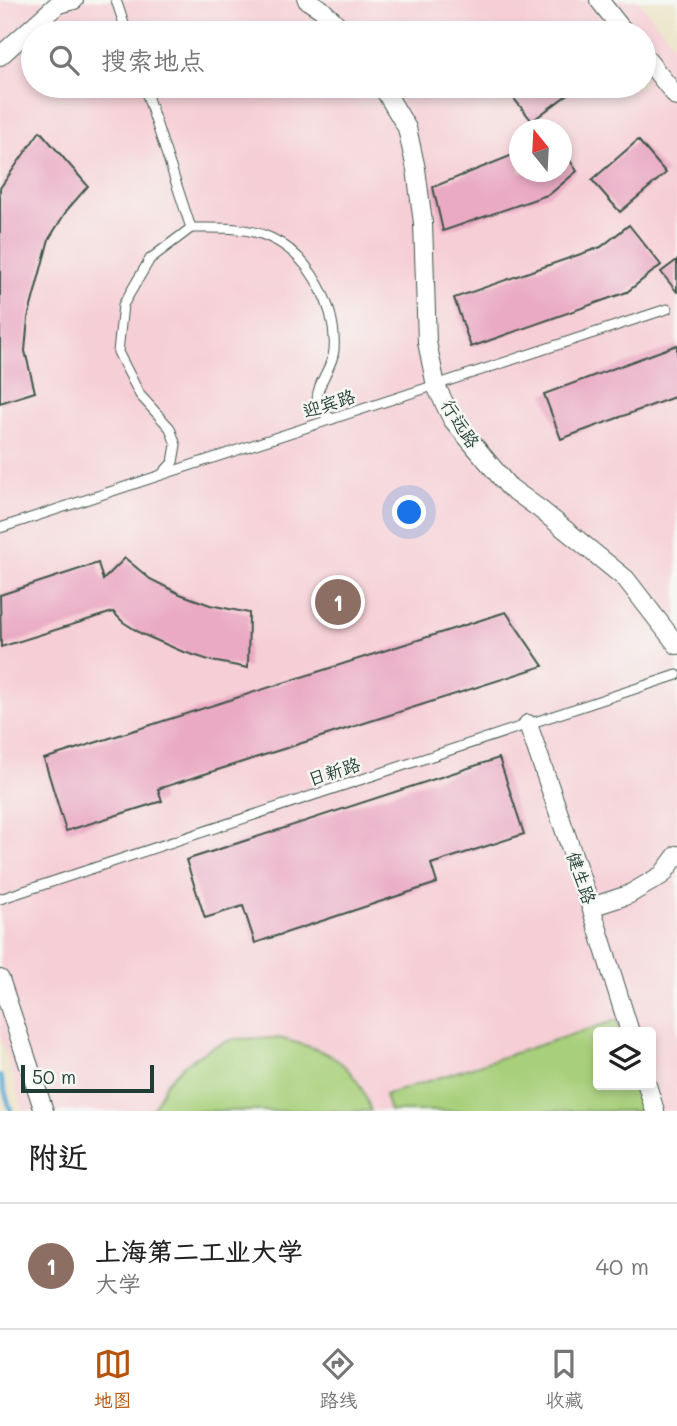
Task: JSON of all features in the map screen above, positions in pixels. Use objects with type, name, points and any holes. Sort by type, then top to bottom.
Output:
[{"type":"street","points":[[39,21],[58,4],[74,0]]},
{"type":"street","points":[[599,0],[616,21]]},
{"type":"street","points":[[320,3],[336,21]]},
{"type":"street","points":[[0,56],[21,37]]},
{"type":"street","points":[[656,71],[677,97]]},
{"type":"street","name":"行远路","points":[[389,98],[407,128],[416,169],[423,223],[427,342],[436,386],[452,419],[481,457],[508,486],[626,579],[677,645]]},
{"type":"street","name":"健生路","points":[[528,724],[591,907],[628,1027]]},
{"type":"street","points":[[591,907],[628,895],[662,875],[677,855]]},
{"type":"street","points":[[0,979],[44,1111]]},
{"type":"street","points":[[649,1090],[655,1111]]},
{"type":"lane","points":[[116,0],[123,21]]},
{"type":"lane","points":[[148,98],[191,228]]},
{"type":"lane","points":[[161,476],[173,462],[176,445],[170,428],[140,396],[118,352],[123,305],[150,259],[191,228],[234,228],[271,238],[296,256],[317,282],[331,315],[335,351],[317,402],[321,412],[333,419]]},
{"type":"lane","name":"迎宾路","points":[[0,528],[667,309]]},
{"type":"lane","name":"日新路","points":[[0,899],[677,675]]},
{"type":"shaded area","points":[[0,0],[638,0],[655,21],[21,21],[21,98],[656,98],[656,22],[677,48],[677,1111],[23,1111],[0,1035]]},
{"type":"green space","points":[[617,1020],[619,1027],[595,1027]]},
{"type":"green space","points":[[593,1028],[593,1090],[640,1090],[647,1111],[390,1111],[385,1095]]},
{"type":"green space","points":[[279,1038],[326,1053],[337,1060],[356,1080],[371,1111],[148,1111],[153,1109],[167,1082],[184,1065],[209,1049],[233,1039]]},
{"type":"building","points":[[514,98],[563,98],[535,119],[530,119]]},
{"type":"building","points":[[40,131],[88,186],[67,210],[49,239],[28,318],[25,351],[35,392],[0,403],[0,188]]},
{"type":"building","points":[[638,140],[666,173],[620,212],[592,180]]},
{"type":"building","points":[[509,156],[509,182],[564,182],[550,194],[443,231],[433,187]]},
{"type":"building","points":[[629,225],[661,265],[627,292],[471,347],[454,298],[601,247]]},
{"type":"building","points":[[677,260],[677,292],[661,272]]},
{"type":"building","points":[[677,345],[677,396],[561,439],[544,394]]},
{"type":"building","points":[[125,558],[150,579],[180,594],[210,605],[249,613],[248,668],[181,651],[142,634],[113,612],[1,647],[0,595],[98,563],[103,580]]},
{"type":"building","points":[[506,612],[543,666],[158,789],[162,801],[66,831],[44,759]]},
{"type":"building","points":[[499,758],[524,834],[431,864],[437,883],[255,943],[243,906],[205,918],[186,860]]},
{"type":"waterway","points":[[0,1076],[11,1111]]},
{"type":"place","name":"上海第二工业大学","points":[[338,602]]}]
